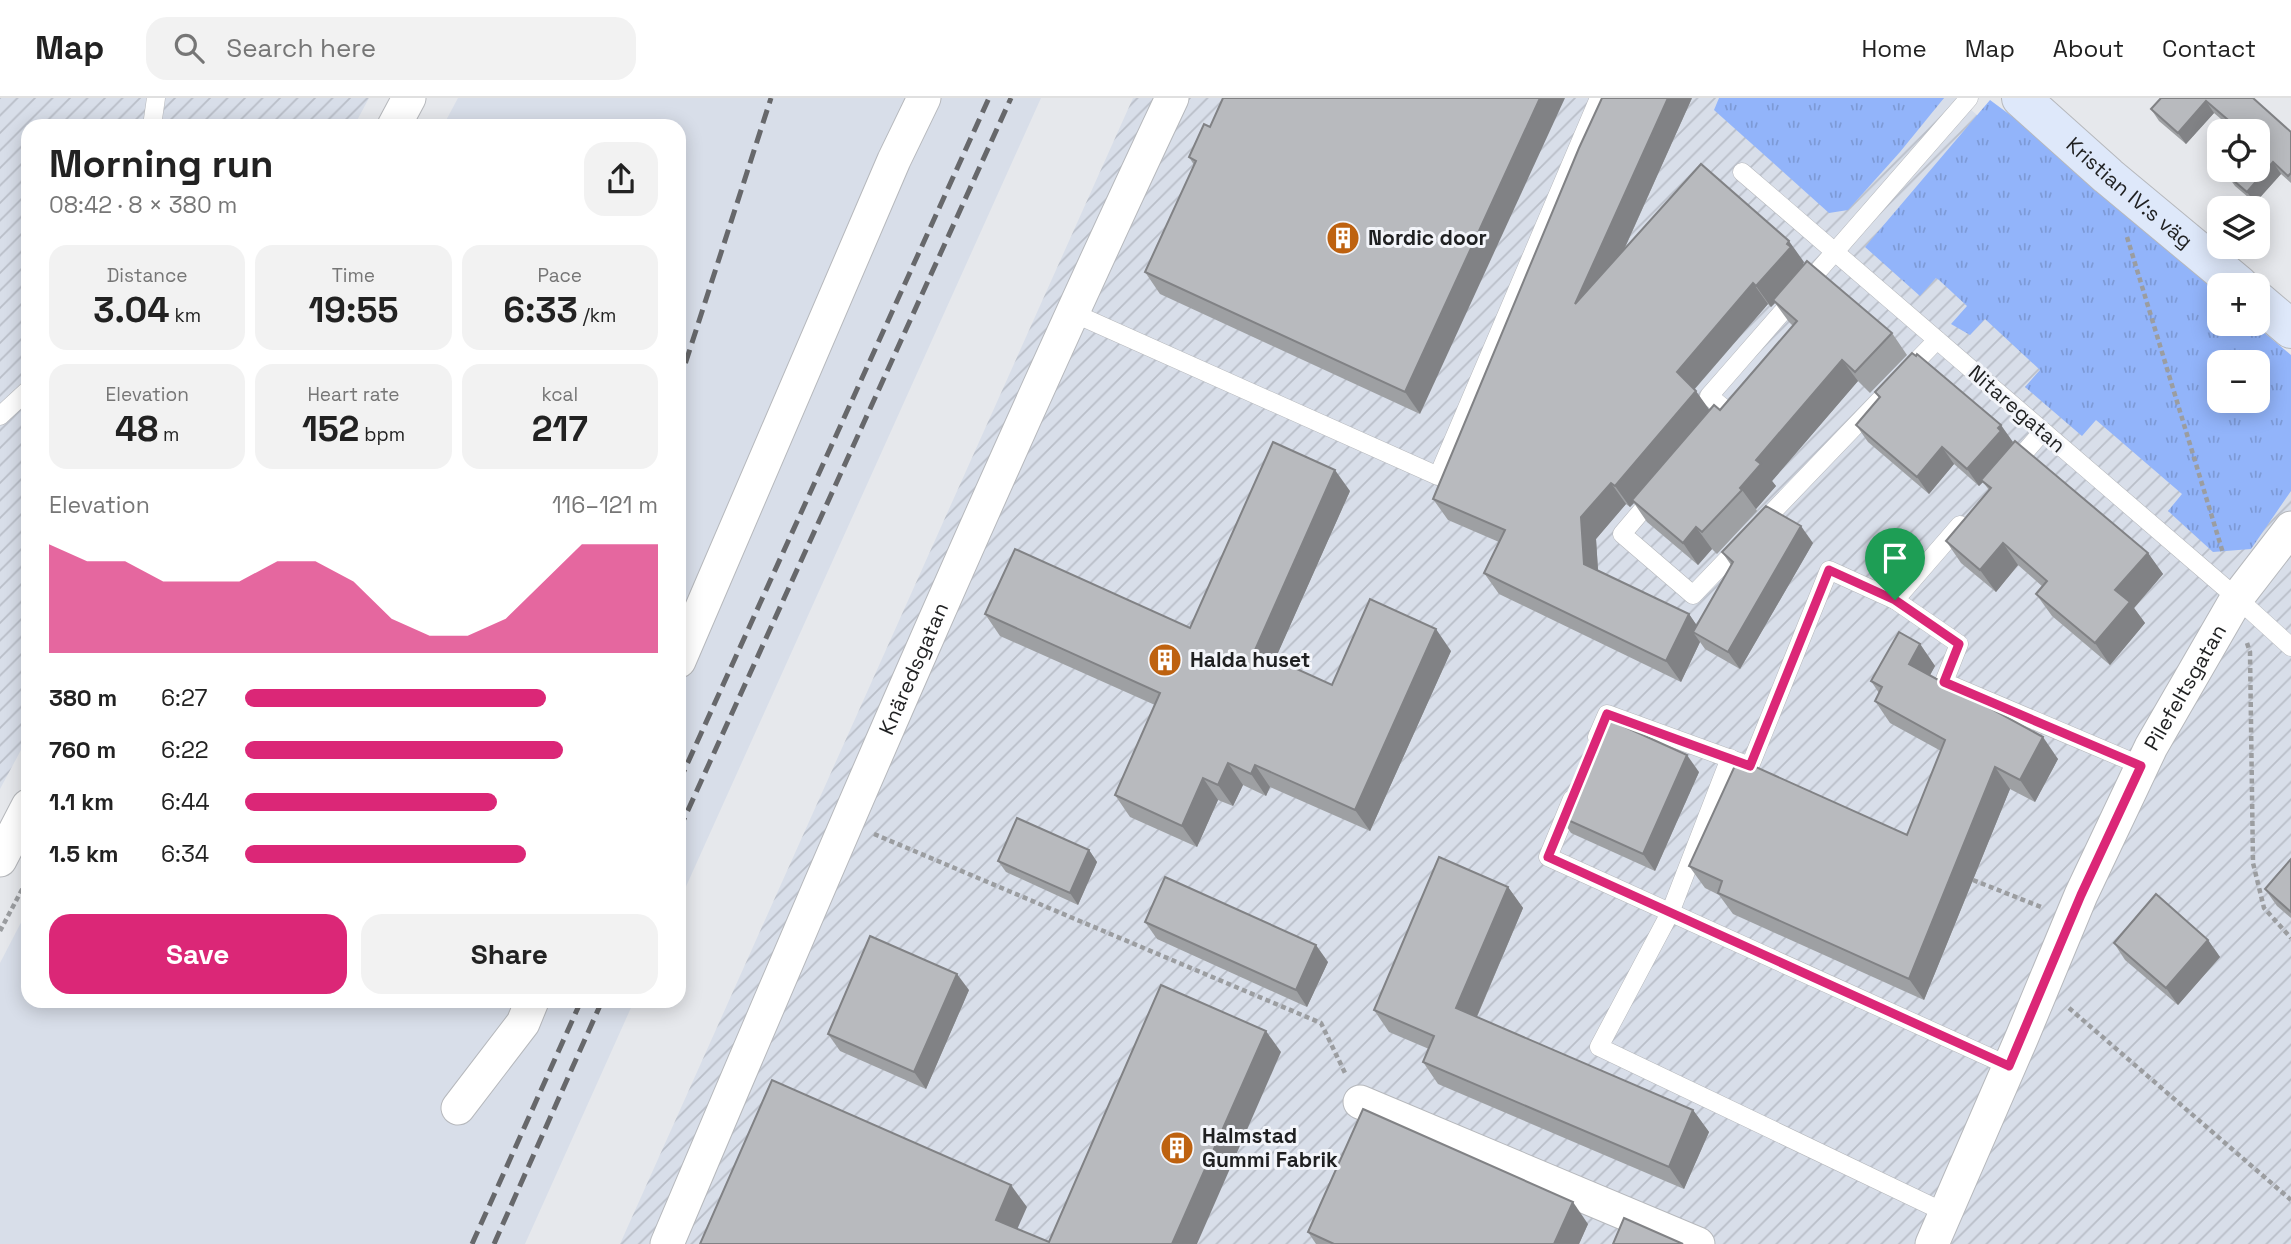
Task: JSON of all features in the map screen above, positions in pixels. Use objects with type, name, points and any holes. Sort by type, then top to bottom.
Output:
[{"type":"street","points":[[398,119],[409,98]]},
{"type":"street","points":[[686,645],[894,160],[924,98]]},
{"type":"street","name":"Knäredsgatan","points":[[667,1244],[846,822],[1071,312],[1172,98]]},
{"type":"street","name":"Kristian IV:s väg","points":[[2021,98],[2108,176],[2225,273]]},
{"type":"street","points":[[2270,311],[2291,329]]},
{"type":"street","name":"Pilefeltsgatan","points":[[1932,1244],[2071,920],[2141,766],[2237,598],[2291,528]]},
{"type":"street","points":[[0,860],[21,820]]},
{"type":"street","points":[[458,1108],[523,1023],[530,1008]]},
{"type":"street","points":[[1360,1102],[1698,1244]]},
{"type":"lane","points":[[153,119],[156,98]]},
{"type":"lane","points":[[1071,312],[1438,475],[1599,98]]},
{"type":"lane","points":[[1701,442],[1727,411],[1709,396],[1969,98]]},
{"type":"lane","name":"Nitaregatan","points":[[1742,172],[2291,647]]},
{"type":"lane","points":[[1666,483],[1622,534],[1693,595],[1937,340]]},
{"type":"lane","points":[[0,416],[21,396]]},
{"type":"lane","points":[[2000,480],[2043,431]]},
{"type":"lane","points":[[1895,600],[1973,510]]},
{"type":"lane","points":[[1592,750],[1607,714],[1750,766],[1829,570],[1895,600],[1959,644],[1944,682],[2141,766]]},
{"type":"lane","points":[[1730,758],[1670,913],[1599,1046],[1945,1213]]},
{"type":"lane","points":[[1577,786],[1548,857],[2009,1066]]},
{"type":"path","points":[[846,822],[1321,1023],[1360,1102]]},
{"type":"path","points":[[1973,880],[2071,920]]},
{"type":"path","points":[[0,931],[21,890]]},
{"type":"path","points":[[2043,986],[2291,1200]]},
{"type":"shaded area","points":[[0,98],[369,98],[358,119],[21,119],[21,750],[0,789]]},
{"type":"shaded area","points":[[458,98],[1041,98],[686,886],[686,119],[447,119]]},
{"type":"shaded area","points":[[1133,98],[1958,98],[2207,322],[2207,336],[2223,336],[2239,350],[2207,350],[2207,413],[2270,413],[2270,400],[2291,397],[2291,1244],[620,1244]]},
{"type":"shaded area","points":[[21,922],[21,1008],[631,1008],[525,1244],[0,1244],[0,963]]},
{"type":"green space","points":[[1719,98],[1944,98],[1848,210],[1829,213],[1714,110]]},
{"type":"green space","points":[[1990,100],[2021,123],[2207,283],[2207,336],[2268,336],[2291,355],[2291,491],[2251,549],[2213,552],[2168,511],[2182,494],[2096,420],[2082,436],[2025,387],[2040,370],[1985,319],[1970,335],[1951,324],[1967,306],[1936,278],[1920,296],[1865,247]]},
{"type":"building","name":"Nordic door","points":[[1223,98],[1540,98],[1405,392],[1145,272],[1196,161],[1189,157],[1204,124],[1210,127]]},
{"type":"building","points":[[1602,98],[1668,98],[1575,304],[1701,164],[1789,241],[1787,244],[1791,247],[1756,286],[1753,283],[1677,372],[1696,391],[1615,486],[1611,483],[1581,517],[1584,564],[1689,614],[1666,661],[1484,573],[1505,530],[1433,499]]},
{"type":"building","points":[[2161,98],[2253,98],[2291,132],[2291,173],[2288,176],[2273,162],[2270,165],[2270,119],[2227,119],[2206,101],[2178,133],[2151,109]]},
{"type":"building","points":[[2235,182],[2256,182],[2247,192]]},
{"type":"building","points":[[1807,261],[1892,333],[1855,372],[1842,360],[1756,460],[1761,464],[1740,488],[1742,490],[1702,532],[1696,527],[1683,543],[1632,500],[1714,405],[1720,410],[1797,321],[1773,300]]},
{"type":"building","points":[[1912,353],[1916,356],[1917,354],[2001,425],[1998,428],[2001,431],[1967,469],[1942,447],[1917,477],[1856,425],[1880,397],[1875,392]]},
{"type":"building","points":[[2015,441],[2148,553],[2115,590],[2130,602],[2095,643],[2036,594],[2047,581],[2003,543],[1980,570],[1946,541],[1991,488],[1981,480]]},
{"type":"building","name":"Halda huset","points":[[1273,442],[1335,470],[1255,650],[1332,685],[1370,599],[1436,629],[1355,810],[1255,765],[1251,774],[1228,763],[1218,785],[1203,778],[1182,826],[1115,795],[1160,693],[985,614],[1015,549],[1190,628]]},
{"type":"building","points":[[1766,506],[1801,526],[1728,652],[1693,632],[1733,562],[1722,552]]},
{"type":"building","points":[[1899,632],[1920,644],[1909,664],[2043,737],[2020,780],[1995,767],[1909,979],[1718,893],[1722,881],[1689,866],[1738,759],[1907,835],[1945,740],[1875,701],[1882,687],[1871,681]]},
{"type":"building","points":[[1603,717],[1687,755],[1643,854],[1559,816]]},
{"type":"building","points":[[1017,818],[1089,850],[1070,893],[998,861]]},
{"type":"building","points":[[1439,857],[1508,887],[1456,1008],[1693,1110],[1669,1167],[1423,1062],[1434,1036],[1374,1010]]},
{"type":"building","points":[[2291,859],[2291,912],[2265,889]]},
{"type":"building","points":[[1165,877],[1316,945],[1296,990],[1145,922]]},
{"type":"building","points":[[2156,894],[2208,940],[2166,988],[2114,943]]},
{"type":"building","points":[[870,936],[957,974],[914,1072],[828,1034]]},
{"type":"building","points":[[1161,985],[1266,1031],[1172,1244],[700,1244],[772,1080],[1011,1185],[996,1220],[1049,1242]]},
{"type":"building","points":[[1363,1109],[1573,1202],[1554,1244],[1334,1244],[1308,1232]]},
{"type":"building","points":[[1624,1218],[1683,1244],[1613,1244]]},
{"type":"railway","points":[[686,361],[771,98]]},
{"type":"railway","points":[[686,767],[989,98]]},
{"type":"railway","points":[[686,815],[1011,98]]},
{"type":"railway","points":[[472,1244],[578,1008]]},
{"type":"railway","points":[[494,1244],[599,1008]]},
{"type":"place","name":"Nordic door","points":[[1343,238]]},
{"type":"place","name":"Halda huset","points":[[1165,660]]},
{"type":"place","name":"Halmstad Gummi Fabrik","points":[[1177,1148]]},
{"type":"route","points":[[1829,570],[1895,600],[1959,644],[1944,682],[2141,766],[2081,895],[2009,1066],[1548,857],[1607,714],[1750,766],[1829,570]]}]
